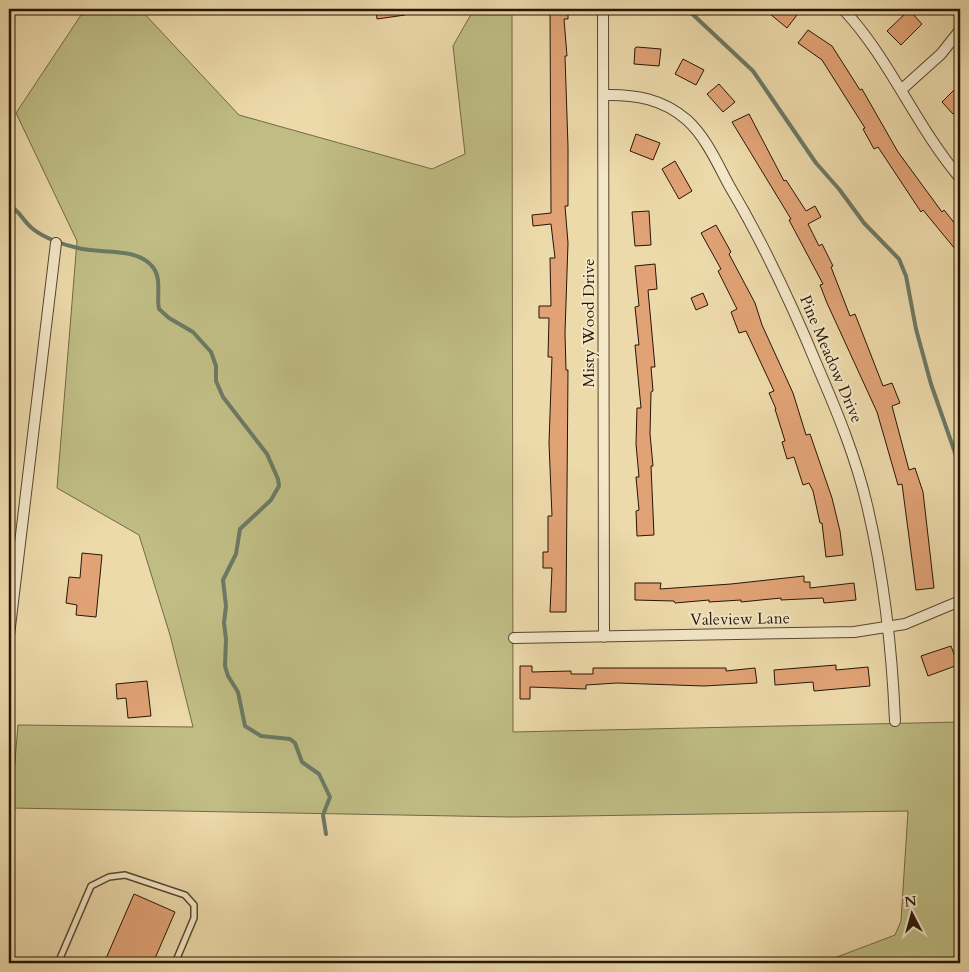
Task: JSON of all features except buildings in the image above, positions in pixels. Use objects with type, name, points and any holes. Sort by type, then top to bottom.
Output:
[{"type":"street","name":"Misty Wood Drive","points":[[603,9],[604,637]]},
{"type":"street","points":[[843,9],[879,53],[931,139],[960,178]]},
{"type":"street","points":[[901,90],[941,54],[960,30]]},
{"type":"street","name":"Pine Meadow Drive","points":[[603,95],[638,96],[654,100],[671,108],[687,120],[705,142],[758,235],[795,310],[846,436],[867,504],[890,628],[895,721]]},
{"type":"street","points":[[9,635],[56,243]]},
{"type":"street","name":"Valeview Lane","points":[[514,638],[854,632],[890,628],[931,615],[960,601]]},
{"type":"lane","points":[[58,963],[91,886],[109,877],[125,875],[184,895],[194,905],[194,918],[175,963]]},
{"type":"shaded area","points":[[85,9],[140,9],[239,115],[432,169],[465,154],[453,46],[474,9],[512,9],[513,732],[960,722],[960,963],[821,963],[895,935],[901,921],[908,811],[511,817],[11,808],[18,725],[193,727],[170,635],[139,535],[57,488],[77,241],[16,113]]},
{"type":"waterway","points":[[687,9],[753,71],[816,163],[839,189],[864,223],[899,259],[906,276],[916,329],[931,384],[960,467]]},
{"type":"waterway","points":[[9,205],[33,229],[54,241],[87,250],[126,253],[144,259],[151,265],[157,275],[159,309],[169,318],[193,332],[211,352],[216,366],[216,381],[223,397],[267,454],[278,479],[279,486],[271,500],[240,529],[236,554],[223,580],[226,606],[224,623],[226,639],[225,666],[228,676],[238,692],[245,726],[261,736],[290,739],[295,743],[302,762],[319,774],[330,797],[323,815],[326,834]]}]
